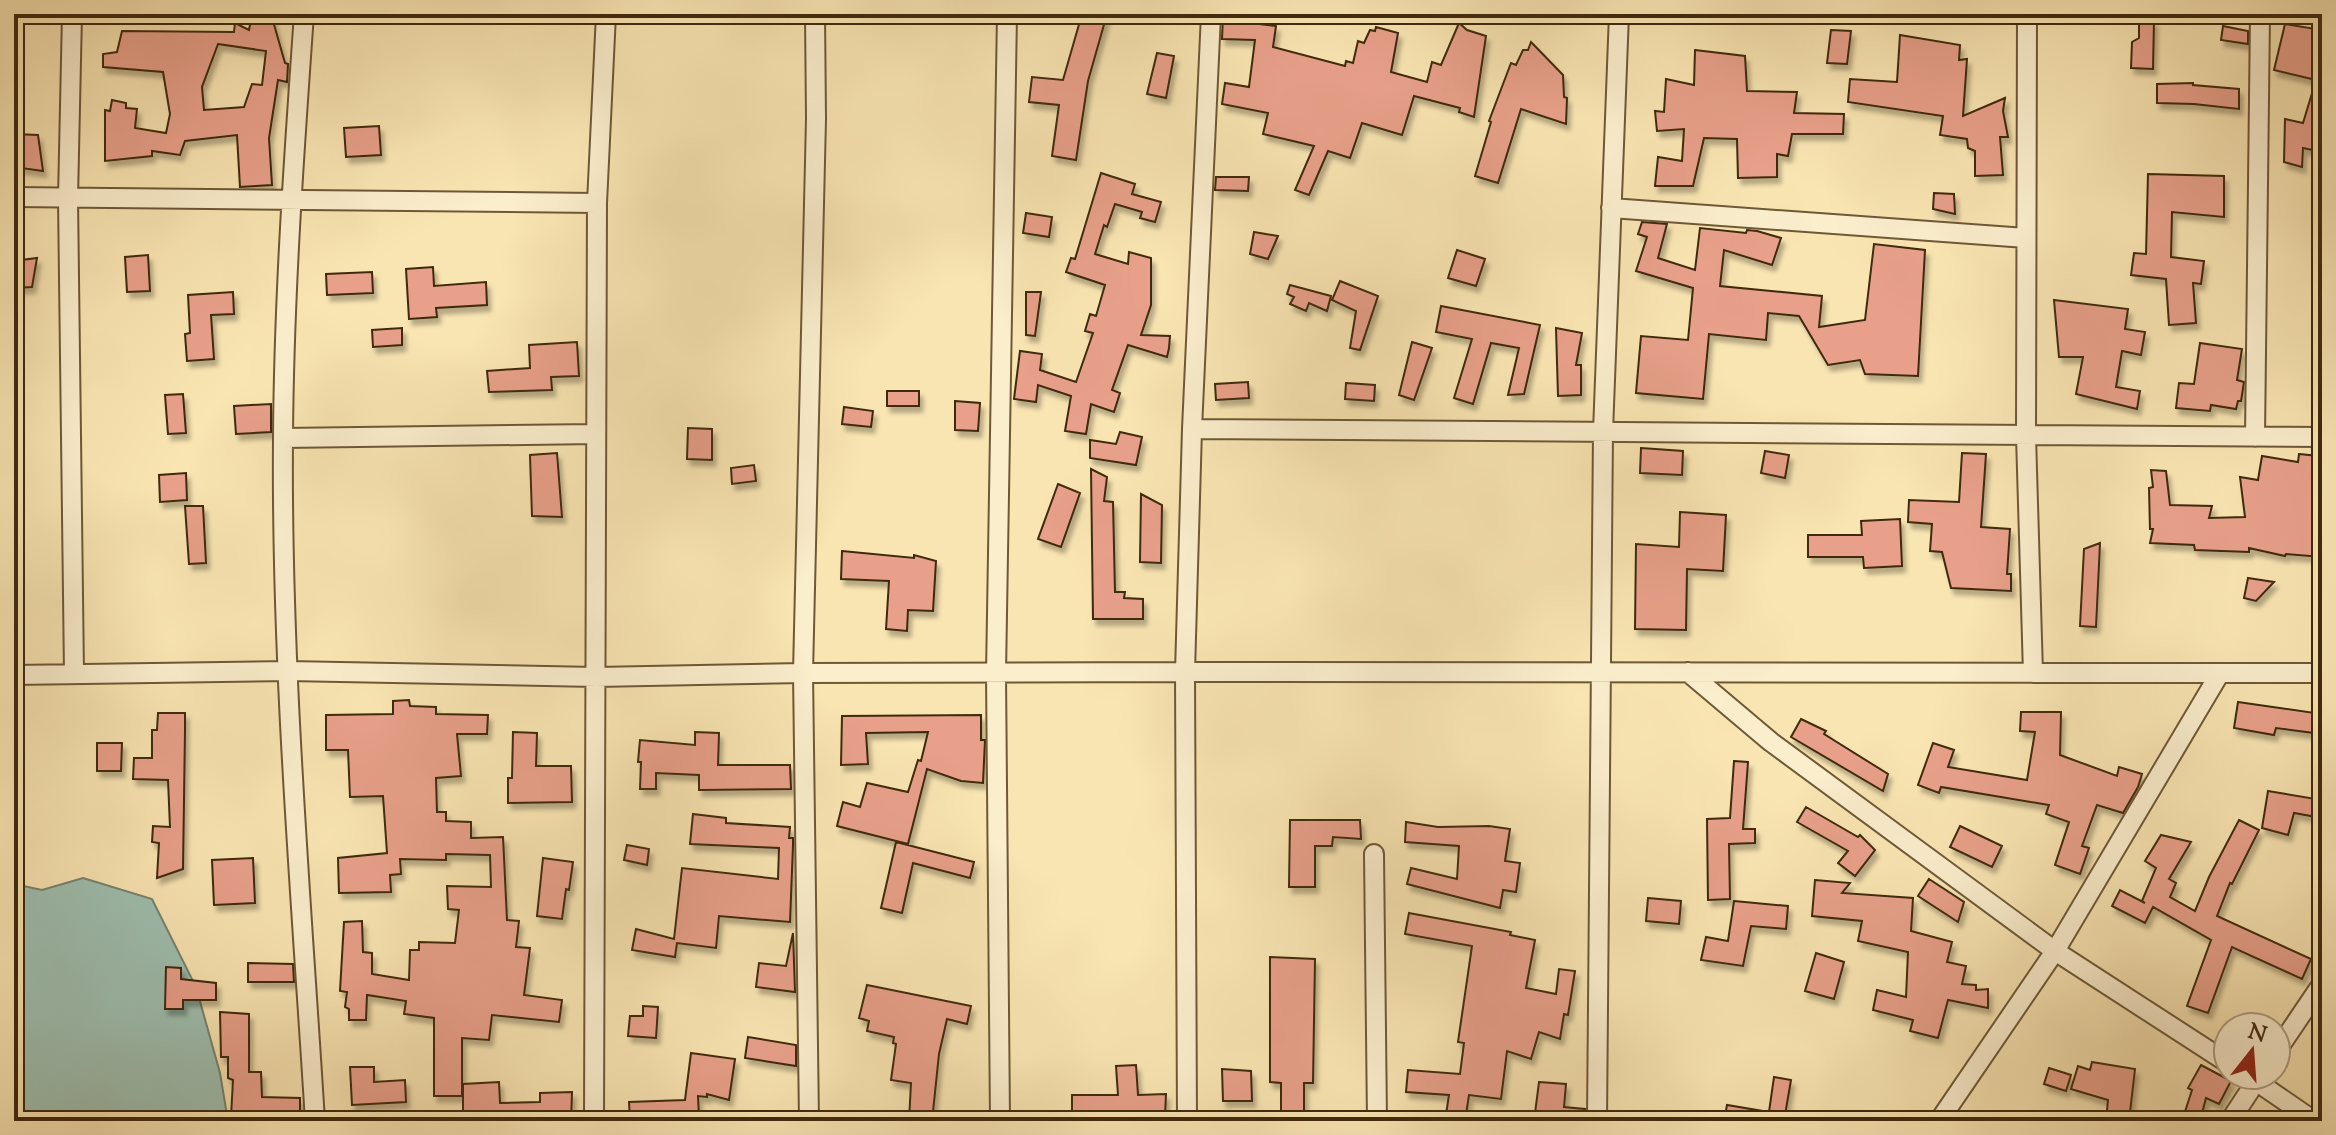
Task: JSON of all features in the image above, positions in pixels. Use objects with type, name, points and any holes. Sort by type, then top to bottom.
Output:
[{"type":"street","points":[[72,14],[68,198],[74,674]]},
{"type":"street","points":[[304,14],[291,201],[283,438],[288,671],[315,1121]]},
{"type":"street","points":[[594,1121],[597,203],[606,14]]},
{"type":"street","points":[[809,1121],[803,673],[816,135],[815,14]]},
{"type":"street","points":[[1000,1121],[996,674],[1007,14]]},
{"type":"street","points":[[1187,1121],[1185,672],[1192,429],[1211,14]]},
{"type":"street","points":[[1597,1121],[1603,432],[1619,14]]},
{"type":"street","points":[[2027,14],[2026,436],[2033,673]]},
{"type":"street","points":[[2255,437],[2260,14]]},
{"type":"street","points":[[14,197],[597,203]]},
{"type":"street","points":[[1611,208],[2026,238]]},
{"type":"street","points":[[1192,429],[2322,437]]},
{"type":"street","points":[[283,438],[596,434]]},
{"type":"street","points":[[14,675],[288,671],[596,677],[1185,672],[2322,673]]},
{"type":"street","points":[[1688,672],[1771,742],[2055,951],[2212,1053]]},
{"type":"street","points":[[1939,1121],[2055,951],[2220,673]]},
{"type":"street","points":[[1374,854],[1377,1121]]},
{"type":"street","points":[[2292,1028],[2322,984]]},
{"type":"street","points":[[2230,1121],[2247,1091]]},
{"type":"street","points":[[2274,1091],[2314,1121]]},
{"type":"shaded area","points":[[83,878],[152,899],[196,987],[220,1073],[228,1121],[14,1121],[14,884],[42,890]]},
{"type":"building","points":[[252,14],[271,14],[285,63],[288,64],[287,82],[278,80],[269,138],[272,185],[240,187],[237,135],[185,141],[180,155],[152,151],[152,156],[105,161],[105,110],[110,111],[112,100],[126,103],[126,108],[137,109],[135,128],[166,133],[170,114],[163,72],[103,67],[103,54],[117,52],[122,31],[234,32],[235,23],[249,30]],"holes":[[[218,44],[266,51],[262,85],[252,84],[244,107],[204,110],[202,87]]]},
{"type":"building","points":[[1082,14],[1107,14],[1088,81],[1076,160],[1052,156],[1059,105],[1029,102],[1032,77],[1063,80]]},
{"type":"building","points":[[1223,16],[1234,16],[1234,21],[1276,26],[1273,47],[1345,66],[1346,61],[1353,63],[1358,41],[1364,43],[1370,30],[1375,31],[1376,27],[1398,33],[1391,72],[1427,82],[1432,62],[1441,65],[1459,23],[1467,30],[1486,36],[1474,117],[1459,112],[1460,108],[1414,96],[1402,135],[1362,123],[1350,158],[1328,151],[1309,195],[1295,190],[1314,146],[1263,134],[1268,113],[1222,104],[1225,83],[1249,87],[1255,40],[1222,39]]},
{"type":"building","points":[[2139,20],[2154,21],[2153,69],[2131,68],[2132,42],[2139,38]]},
{"type":"building","points":[[2285,24],[2322,30],[2322,152],[2303,148],[2302,167],[2284,162],[2285,119],[2303,123],[2316,80],[2274,70]]},
{"type":"building","points":[[2223,26],[2248,31],[2248,44],[2221,40]]},
{"type":"building","points":[[1831,30],[1851,31],[1847,64],[1827,63]]},
{"type":"building","points":[[1900,35],[1960,45],[1959,60],[1967,59],[1963,116],[2005,98],[2003,111],[2008,137],[2000,137],[2003,175],[1975,176],[1975,151],[1968,148],[1967,139],[1940,135],[1943,116],[1848,102],[1850,79],[1897,82]]},
{"type":"building","points":[[1531,42],[1563,75],[1564,97],[1567,98],[1566,124],[1521,109],[1498,183],[1475,176],[1489,121],[1511,63],[1516,65]]},
{"type":"building","points":[[1695,50],[1745,56],[1747,91],[1797,92],[1794,113],[1844,114],[1843,134],[1792,134],[1788,156],[1777,154],[1777,177],[1738,178],[1737,139],[1704,138],[1693,186],[1655,186],[1658,157],[1682,161],[1684,129],[1657,131],[1655,111],[1664,112],[1666,79],[1694,85]]},
{"type":"building","points":[[1157,53],[1174,56],[1166,98],[1147,94]]},
{"type":"building","points":[[2193,83],[2239,89],[2239,109],[2157,103],[2157,84]]},
{"type":"building","points":[[379,126],[381,155],[346,157],[344,128]]},
{"type":"building","points":[[14,134],[38,135],[43,171],[14,167]]},
{"type":"building","points":[[1101,173],[1135,184],[1132,194],[1161,202],[1155,222],[1140,218],[1142,212],[1115,204],[1107,227],[1104,225],[1095,254],[1128,264],[1129,252],[1151,258],[1151,305],[1141,335],[1170,336],[1167,357],[1128,345],[1112,390],[1120,393],[1114,412],[1091,404],[1086,434],[1065,431],[1071,396],[1038,385],[1036,402],[1014,399],[1020,351],[1042,354],[1040,370],[1076,382],[1093,333],[1085,331],[1090,314],[1096,316],[1105,285],[1066,272],[1071,258],[1075,259]]},
{"type":"building","points":[[2148,174],[2224,176],[2224,217],[2172,212],[2171,257],[2204,261],[2201,284],[2193,283],[2196,323],[2169,325],[2166,279],[2131,275],[2134,253],[2146,254]]},
{"type":"building","points":[[1216,177],[1249,177],[1248,191],[1215,190]]},
{"type":"building","points":[[1934,193],[1954,194],[1955,214],[1933,209]]},
{"type":"building","points":[[1026,213],[1052,217],[1049,237],[1023,233]]},
{"type":"building","points":[[1642,222],[1667,224],[1658,258],[1695,270],[1700,228],[1746,233],[1747,230],[1757,231],[1781,238],[1772,265],[1724,250],[1720,286],[1822,296],[1819,327],[1865,320],[1874,244],[1925,250],[1918,376],[1865,374],[1860,360],[1828,365],[1799,316],[1768,313],[1766,340],[1709,334],[1703,399],[1636,393],[1641,336],[1688,340],[1693,288],[1636,271],[1647,237],[1638,234]]},
{"type":"building","points":[[1254,232],[1278,236],[1268,259],[1250,254]]},
{"type":"building","points":[[1457,250],[1485,259],[1476,286],[1448,278]]},
{"type":"building","points":[[148,255],[150,291],[127,292],[125,257]]},
{"type":"building","points":[[37,258],[32,287],[14,288],[14,261]]},
{"type":"building","points":[[433,267],[434,286],[486,282],[487,305],[436,308],[437,317],[409,319],[406,269]]},
{"type":"building","points":[[372,272],[373,293],[327,295],[326,274]]},
{"type":"building","points":[[1340,281],[1378,296],[1360,350],[1350,348],[1356,311],[1332,300]]},
{"type":"building","points":[[1290,285],[1331,296],[1327,311],[1309,303],[1306,311],[1290,304],[1294,297],[1287,294]]},
{"type":"building","points":[[233,292],[234,314],[211,315],[214,359],[187,361],[185,334],[190,333],[188,295]]},
{"type":"building","points":[[1026,292],[1041,292],[1035,336],[1026,335]]},
{"type":"building","points":[[2054,300],[2128,309],[2125,329],[2145,332],[2141,355],[2122,351],[2116,387],[2140,391],[2137,409],[2076,394],[2083,357],[2059,357]]},
{"type":"building","points":[[1441,306],[1540,325],[1524,394],[1508,395],[1519,348],[1491,343],[1473,404],[1454,398],[1472,339],[1436,332]]},
{"type":"building","points":[[402,328],[402,345],[373,347],[372,330]]},
{"type":"building","points":[[1556,328],[1582,333],[1576,365],[1581,365],[1581,395],[1558,396]]},
{"type":"building","points":[[577,342],[579,376],[551,377],[552,390],[489,392],[487,371],[530,368],[529,345]]},
{"type":"building","points":[[1412,342],[1432,348],[1414,400],[1399,395]]},
{"type":"building","points":[[2200,343],[2242,349],[2237,380],[2244,382],[2241,401],[2238,401],[2236,409],[2211,405],[2210,411],[2176,408],[2179,383],[2194,384]]},
{"type":"building","points":[[1248,382],[1249,398],[1216,400],[1215,384]]},
{"type":"building","points":[[1346,383],[1375,385],[1374,401],[1345,399]]},
{"type":"building","points":[[887,391],[919,391],[919,406],[887,406]]},
{"type":"building","points":[[183,394],[186,433],[168,434],[165,395]]},
{"type":"building","points":[[955,401],[980,403],[978,431],[955,430]]},
{"type":"building","points":[[271,404],[271,432],[236,434],[234,406]]},
{"type":"building","points":[[844,407],[873,411],[871,427],[842,424]]},
{"type":"building","points":[[688,428],[712,429],[712,460],[687,459]]},
{"type":"building","points":[[1120,432],[1142,437],[1136,465],[1090,458],[1090,440],[1116,444]]},
{"type":"building","points":[[1641,448],[1683,451],[1682,475],[1640,473]]},
{"type":"building","points":[[1765,451],[1789,455],[1785,478],[1761,473]]},
{"type":"building","points":[[557,453],[562,517],[532,516],[530,455]]},
{"type":"building","points":[[1962,453],[1986,454],[1981,527],[2010,529],[2007,574],[2011,574],[2011,591],[1951,588],[1942,552],[1930,551],[1932,524],[1908,522],[1909,500],[1959,502]]},
{"type":"building","points":[[2299,454],[2319,456],[2312,514],[2322,514],[2322,557],[2285,556],[2249,548],[2249,552],[2195,550],[2194,545],[2150,543],[2153,529],[2150,529],[2151,470],[2166,471],[2170,505],[2212,506],[2209,518],[2245,517],[2240,477],[2258,480],[2262,456],[2298,462]]},
{"type":"building","points":[[754,465],[756,481],[732,484],[731,468]]},
{"type":"building","points":[[1091,469],[1107,477],[1104,501],[1113,502],[1115,592],[1125,592],[1124,598],[1143,599],[1143,619],[1093,619]]},
{"type":"building","points":[[186,473],[187,500],[160,502],[159,475]]},
{"type":"building","points":[[1058,484],[1080,493],[1061,547],[1038,539]]},
{"type":"building","points":[[1141,494],[1162,505],[1161,563],[1140,562]]},
{"type":"building","points":[[185,506],[203,506],[206,563],[189,564]]},
{"type":"building","points":[[1680,512],[1726,515],[1723,571],[1687,569],[1686,630],[1635,629],[1636,544],[1679,547]]},
{"type":"building","points":[[1900,519],[1902,566],[1864,568],[1863,557],[1808,557],[1808,535],[1862,535],[1861,521]]},
{"type":"building","points":[[2100,543],[2096,627],[2080,626],[2084,549]]},
{"type":"building","points":[[842,551],[914,558],[914,555],[936,561],[933,611],[908,610],[907,631],[886,629],[889,581],[841,579]]},
{"type":"building","points":[[2248,578],[2274,582],[2256,601],[2244,598]]},
{"type":"building","points":[[409,700],[410,706],[436,707],[436,714],[488,715],[487,734],[457,734],[461,776],[436,778],[437,812],[446,812],[446,821],[471,822],[471,838],[503,837],[507,920],[519,921],[516,947],[530,948],[524,995],[562,1000],[559,1022],[492,1015],[489,1040],[462,1038],[462,1096],[434,1096],[434,1018],[404,1014],[406,1001],[367,995],[366,1020],[349,1020],[349,1009],[345,1007],[347,992],[340,991],[344,922],[362,921],[363,952],[372,953],[372,974],[409,980],[410,950],[419,950],[419,942],[455,943],[459,910],[448,909],[447,886],[491,887],[490,855],[446,854],[446,860],[400,859],[401,874],[390,875],[391,892],[339,893],[338,858],[387,853],[383,796],[350,797],[348,750],[326,750],[326,715],[393,714],[393,701]]},
{"type":"building","points":[[2238,702],[2322,714],[2322,734],[2276,728],[2274,735],[2234,728]]},
{"type":"building","points":[[2021,712],[2061,712],[2060,755],[2117,776],[2119,767],[2142,774],[2123,813],[2097,805],[2082,846],[2089,848],[2080,874],[2055,865],[2069,822],[2046,814],[2049,805],[1941,787],[1939,793],[1918,785],[1933,743],[1954,750],[1948,767],[2027,780],[2035,732],[2020,731]]},
{"type":"building","points":[[158,713],[185,713],[185,730],[183,869],[157,878],[159,843],[152,842],[153,826],[170,827],[168,780],[133,779],[134,758],[152,758],[152,730],[157,730]]},
{"type":"building","points":[[981,715],[981,740],[985,740],[983,783],[961,781],[927,769],[908,844],[837,826],[843,802],[860,807],[867,783],[908,792],[918,760],[921,761],[928,732],[866,733],[868,764],[841,765],[842,716]]},
{"type":"building","points":[[1801,719],[1826,731],[1824,734],[1888,774],[1883,791],[1791,737]]},
{"type":"building","points":[[513,732],[537,733],[536,766],[571,766],[572,802],[508,803]]},
{"type":"building","points":[[695,732],[719,733],[718,765],[790,765],[791,789],[699,790],[699,775],[656,773],[656,789],[640,789],[640,740],[695,745]]},
{"type":"building","points":[[97,743],[122,743],[121,771],[97,771]]},
{"type":"building","points":[[1734,761],[1748,762],[1743,829],[1755,829],[1755,843],[1729,844],[1730,899],[1708,900],[1707,819],[1730,818]]},
{"type":"building","points":[[2268,791],[2322,800],[2322,818],[2294,813],[2288,835],[2262,828]]},
{"type":"building","points":[[1806,807],[1858,837],[1860,835],[1875,850],[1855,876],[1838,863],[1848,851],[1797,822]]},
{"type":"building","points":[[693,814],[726,818],[726,823],[790,827],[789,838],[793,838],[793,845],[790,922],[719,916],[716,948],[677,943],[675,957],[632,950],[636,929],[674,939],[682,868],[778,879],[779,848],[690,844]]},
{"type":"building","points":[[1290,820],[1360,820],[1361,839],[1333,837],[1332,846],[1315,846],[1315,887],[1289,887]]},
{"type":"building","points":[[2239,820],[2259,830],[2230,883],[2217,916],[2311,959],[2302,979],[2232,947],[2208,1013],[2187,1006],[2211,940],[2153,907],[2145,923],[2112,906],[2120,890],[2145,903],[2142,901],[2156,868],[2145,861],[2161,835],[2191,842],[2169,879],[2176,883],[2170,897],[2195,911]]},
{"type":"building","points":[[1406,822],[1438,827],[1489,826],[1510,829],[1505,861],[1520,863],[1516,892],[1503,890],[1500,908],[1407,884],[1411,868],[1457,879],[1459,846],[1405,842]]},
{"type":"building","points":[[1960,826],[2002,846],[1992,867],[1950,847]]},
{"type":"building","points":[[896,842],[974,862],[970,878],[913,863],[902,913],[881,908]]},
{"type":"building","points":[[627,845],[649,849],[647,865],[624,860]]},
{"type":"building","points":[[253,858],[255,903],[214,905],[212,860]]},
{"type":"building","points":[[543,858],[573,862],[562,919],[537,916]]},
{"type":"building","points":[[1929,879],[1964,902],[1958,922],[1918,896]]},
{"type":"building","points":[[1815,880],[1850,883],[1842,893],[1913,898],[1911,931],[1952,942],[1947,962],[1966,966],[1962,984],[1976,985],[1976,990],[1988,989],[1988,1008],[1948,1000],[1938,1038],[1910,1031],[1913,1020],[1873,1010],[1877,990],[1906,997],[1908,952],[1858,941],[1862,921],[1812,916]]},
{"type":"building","points":[[1648,898],[1681,901],[1679,924],[1646,921]]},
{"type":"building","points":[[1734,901],[1788,906],[1786,929],[1751,926],[1743,966],[1701,960],[1706,937],[1728,941]]},
{"type":"building","points":[[1409,913],[1511,932],[1510,935],[1535,940],[1526,988],[1556,994],[1559,969],[1575,971],[1568,1015],[1564,1014],[1560,1039],[1539,1032],[1531,1059],[1507,1051],[1501,1099],[1469,1095],[1465,1121],[1445,1121],[1449,1095],[1406,1092],[1408,1070],[1460,1074],[1464,1043],[1458,1042],[1472,946],[1405,934]]},
{"type":"building","points":[[793,933],[795,992],[756,987],[759,963],[786,966]]},
{"type":"building","points":[[1816,953],[1844,962],[1834,999],[1805,991]]},
{"type":"building","points":[[1270,957],[1315,959],[1313,1083],[1304,1083],[1304,1121],[1281,1121],[1281,1083],[1270,1082]]},
{"type":"building","points":[[248,963],[293,964],[294,982],[248,982]]},
{"type":"building","points":[[166,967],[181,968],[181,979],[216,983],[216,1000],[183,1000],[183,1009],[165,1009]]},
{"type":"building","points":[[867,985],[971,1006],[967,1024],[947,1019],[939,1054],[932,1121],[909,1121],[911,1083],[891,1080],[896,1044],[893,1043],[894,1037],[867,1031],[869,1021],[859,1018]]},
{"type":"building","points":[[643,1006],[658,1007],[656,1038],[628,1036],[630,1016],[643,1016]]},
{"type":"building","points":[[220,1012],[249,1014],[249,1072],[261,1072],[262,1097],[300,1098],[300,1121],[231,1117],[233,1080],[228,1078],[228,1057],[221,1057]]},
{"type":"building","points":[[748,1037],[796,1045],[796,1066],[745,1058]]},
{"type":"building","points":[[691,1053],[735,1059],[729,1100],[707,1094],[707,1097],[698,1096],[699,1118],[630,1121],[629,1102],[685,1100]]},
{"type":"building","points":[[2092,1062],[2135,1069],[2129,1121],[2106,1121],[2108,1100],[2071,1089],[2078,1066],[2090,1070]]},
{"type":"building","points":[[1136,1065],[1138,1095],[1166,1094],[1165,1116],[1093,1116],[1093,1121],[1072,1121],[1072,1095],[1118,1095],[1116,1066]]},
{"type":"building","points":[[2201,1065],[2212,1071],[2212,1091],[2226,1091],[2219,1104],[2206,1098],[2200,1121],[2182,1121],[2192,1090],[2188,1088]]},
{"type":"building","points":[[350,1067],[374,1067],[374,1082],[405,1080],[406,1102],[352,1105]]},
{"type":"building","points":[[2049,1068],[2071,1075],[2066,1091],[2044,1084]]},
{"type":"building","points":[[1222,1069],[1251,1071],[1252,1101],[1223,1101]]},
{"type":"building","points":[[1774,1077],[1791,1080],[1784,1121],[1724,1121],[1727,1105],[1769,1112]]},
{"type":"building","points":[[499,1082],[500,1103],[540,1102],[540,1093],[572,1092],[571,1121],[463,1121],[463,1084]]},
{"type":"building","points":[[1539,1082],[1566,1084],[1564,1107],[1585,1109],[1585,1121],[1534,1121]]}]
